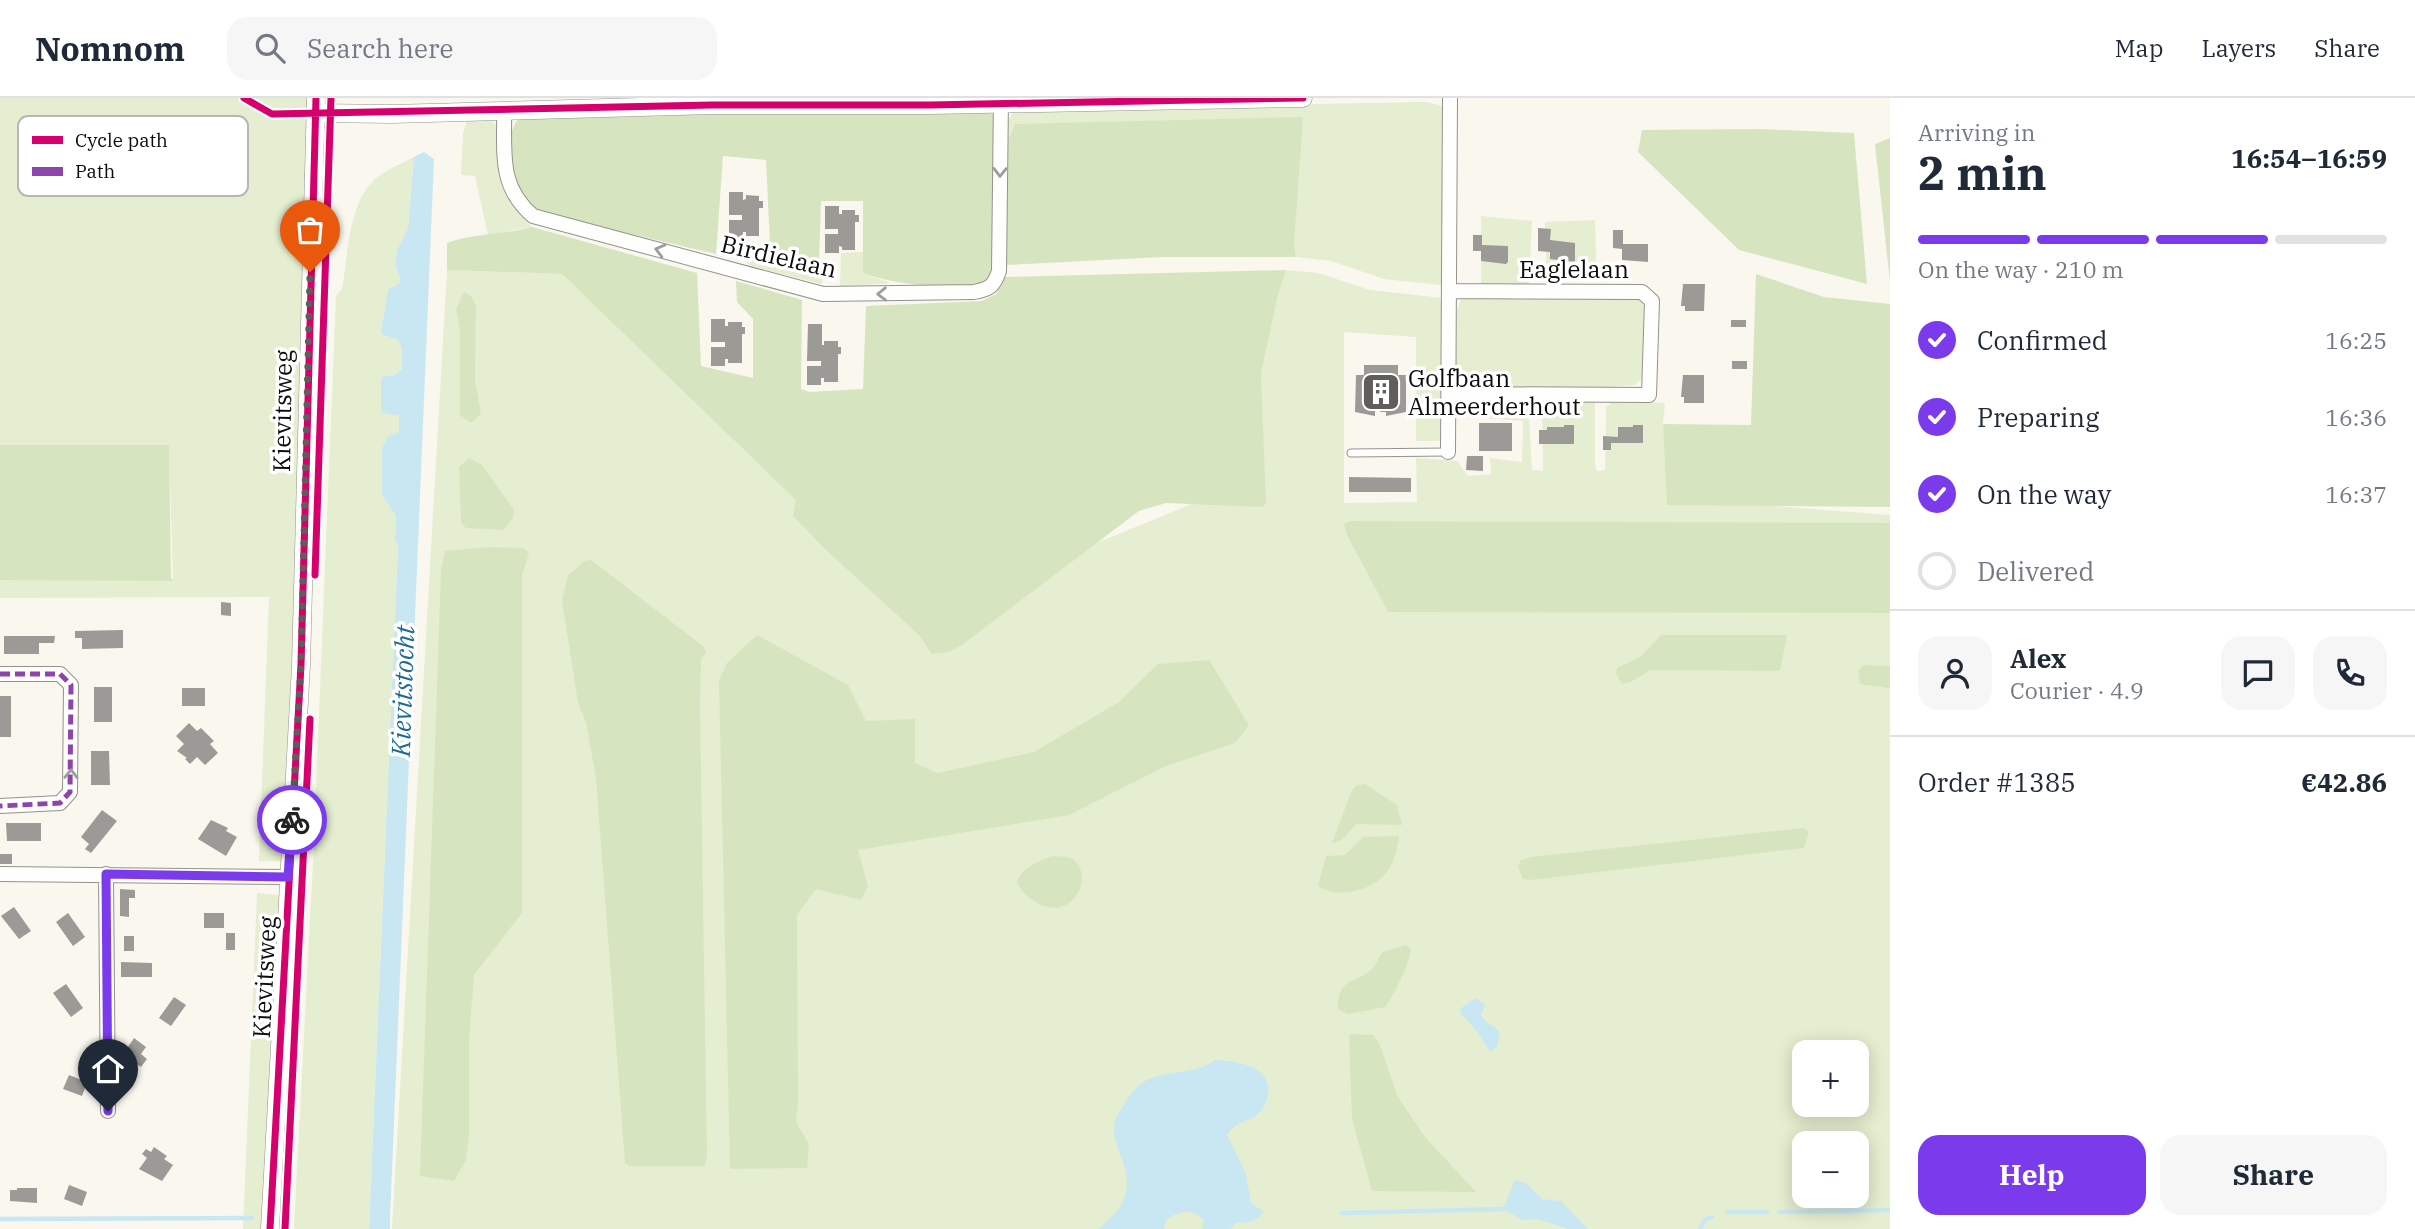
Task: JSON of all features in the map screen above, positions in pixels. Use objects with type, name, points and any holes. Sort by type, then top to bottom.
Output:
[{"type":"street","points":[[316,105],[712,105],[1303,98]]},
{"type":"street","points":[[1448,453],[1450,98]]},
{"type":"street","name":"Birdielaan","points":[[504,104],[505,172],[511,191],[533,216],[823,294],[880,294],[975,292],[987,290],[994,284],[999,271],[1001,101]]},
{"type":"street","name":"Kievitsweg","points":[[270,1229],[301,665],[316,105]]},
{"type":"street","name":"Eaglelaan","points":[[1450,394],[1650,396],[1651,324],[1651,301],[1642,292],[1451,291]]},
{"type":"street","points":[[0,674],[60,674],[71,685],[70,792],[60,803],[0,806]]},
{"type":"street","points":[[0,874],[288,877]]},
{"type":"street","points":[[106,874],[108,1111]]},
{"type":"lane","points":[[1351,453],[1448,453]]},
{"type":"green space","points":[[0,98],[240,98],[256,108],[276,115],[302,117],[308,123],[296,580],[281,861],[259,861],[269,597],[0,598],[0,580],[173,580],[169,445],[0,445]]},
{"type":"green space","points":[[248,98],[309,98],[308,107],[302,111],[286,113],[261,106]]},
{"type":"green space","points":[[1427,102],[1441,106],[1445,114],[1441,285],[1384,279],[1331,261],[1296,257],[1294,244],[1007,143],[1008,121],[1015,109]]},
{"type":"green space","points":[[991,110],[995,121],[992,275],[984,284],[922,285],[863,273],[863,201],[821,201],[819,261],[787,266],[770,245],[766,160],[723,156],[716,254],[536,212],[521,196],[511,167],[510,144],[515,124],[520,117]]},
{"type":"green space","points":[[1303,117],[1294,244],[1296,257],[1163,257],[1006,265],[1007,143],[1015,124]]},
{"type":"green space","points":[[473,118],[489,118],[501,130],[503,183],[512,202],[532,227],[488,235],[475,176],[461,175],[463,133],[467,121]]},
{"type":"green space","points":[[1758,129],[1854,133],[1867,284],[1739,250],[1638,152],[1642,130]]},
{"type":"green space","points":[[1890,138],[1890,282],[1875,144]]},
{"type":"green space","points":[[414,157],[408,228],[397,250],[395,265],[400,277],[399,284],[388,289],[381,331],[383,335],[397,339],[402,348],[402,369],[393,376],[383,376],[381,379],[381,410],[386,414],[399,414],[399,432],[387,437],[382,448],[382,495],[396,516],[395,541],[398,545],[369,1229],[294,1229],[313,862],[336,296],[342,289],[348,246],[359,202],[375,179]]},
{"type":"green space","points":[[1481,216],[1532,221],[1529,284],[1481,285]]},
{"type":"green space","points":[[1595,220],[1597,280],[1547,281],[1545,222]]},
{"type":"green space","points":[[532,227],[697,273],[701,366],[753,378],[753,319],[737,302],[736,281],[802,300],[801,389],[809,392],[863,389],[866,306],[982,301],[996,294],[1005,277],[1286,270],[1261,374],[1266,504],[1262,507],[1166,503],[1139,511],[962,645],[948,652],[932,654],[919,635],[793,516],[796,500],[562,274],[447,270],[447,243]]},
{"type":"green space","points":[[770,245],[787,266],[822,262],[822,284],[747,263],[747,252],[769,254]]},
{"type":"green space","points":[[863,252],[863,273],[891,283],[840,287],[841,253]]},
{"type":"green space","points":[[447,270],[562,274],[812,513],[1072,553],[1209,497],[1265,500],[1261,374],[1286,270],[1318,273],[1370,290],[1443,298],[1442,441],[1416,441],[1416,337],[1344,332],[1344,503],[1417,502],[1416,458],[1457,461],[1468,476],[1491,474],[1490,458],[1522,462],[1523,421],[1482,418],[1481,400],[1528,399],[1532,470],[1543,471],[1542,403],[1595,401],[1597,471],[1605,470],[1606,407],[1614,401],[1665,403],[1663,424],[1670,498],[1890,515],[1890,1229],[392,1229]]},
{"type":"green space","points":[[1756,274],[1824,297],[1890,304],[1890,507],[1667,505],[1663,424],[1751,425]]},
{"type":"green space","points":[[464,292],[471,296],[476,305],[475,379],[481,414],[471,423],[460,415],[460,330],[456,309]]},
{"type":"green space","points":[[1471,296],[1632,297],[1640,300],[1645,308],[1643,377],[1635,385],[1609,387],[1477,387],[1462,384],[1455,373],[1457,310],[1461,300]]},
{"type":"green space","points":[[0,445],[169,445],[173,581],[0,580]]},
{"type":"green space","points":[[469,458],[482,465],[514,510],[513,518],[504,530],[466,528],[461,523],[459,467]]},
{"type":"green space","points":[[1350,521],[1890,523],[1890,613],[1388,612],[1347,535],[1344,524]]},
{"type":"green space","points":[[491,547],[523,548],[529,553],[522,576],[522,913],[474,975],[469,1040],[469,1135],[466,1160],[454,1181],[420,1176],[441,571],[445,551]]},
{"type":"green space","points":[[591,560],[703,646],[706,652],[701,659],[700,708],[707,1156],[705,1166],[629,1166],[625,1163],[596,778],[586,722],[578,703],[562,601],[568,575],[585,561]]},
{"type":"green space","points":[[757,635],[848,685],[866,721],[915,719],[915,763],[938,773],[1034,752],[1119,702],[1158,664],[1209,660],[1249,725],[1235,743],[1166,766],[1069,815],[858,850],[868,886],[861,900],[816,889],[797,915],[796,1122],[809,1144],[807,1168],[730,1169],[719,680],[727,663]]},
{"type":"green space","points":[[1661,635],[1787,635],[1780,671],[1650,670],[1631,682],[1622,684],[1616,674],[1617,668],[1641,656]]},
{"type":"green space","points":[[1863,665],[1890,666],[1890,688],[1860,684],[1858,671]]},
{"type":"green space","points":[[1365,784],[1397,805],[1402,825],[1356,824],[1342,840],[1332,843],[1352,790],[1357,785]]},
{"type":"green space","points":[[1804,828],[1809,832],[1804,848],[1530,880],[1523,879],[1518,867],[1520,861],[1530,857]]},
{"type":"green space","points":[[1399,836],[1390,868],[1373,884],[1345,892],[1326,890],[1318,886],[1326,856],[1345,855],[1363,837]]},
{"type":"green space","points":[[1052,856],[1072,858],[1080,868],[1082,877],[1076,896],[1060,907],[1037,903],[1017,883],[1026,869]]},
{"type":"green space","points":[[257,893],[280,895],[264,1229],[243,1229]]},
{"type":"green space","points":[[1406,945],[1411,949],[1408,962],[1385,1007],[1348,1014],[1338,1009],[1341,992],[1348,983],[1371,970],[1383,952]]},
{"type":"green space","points":[[1351,1034],[1373,1035],[1379,1043],[1398,1097],[1425,1137],[1476,1192],[1372,1191],[1352,1119]]},
{"type":"water","name":"Kievitstocht","points":[[424,152],[434,159],[390,1229],[369,1229],[398,545],[395,541],[396,516],[382,495],[382,448],[387,437],[399,432],[399,415],[386,414],[381,410],[381,379],[383,376],[393,376],[402,369],[402,348],[397,339],[383,335],[381,331],[388,289],[399,284],[400,277],[395,265],[397,250],[408,228],[414,157]]},
{"type":"water","points":[[1475,998],[1485,1005],[1481,1015],[1483,1018],[1500,1033],[1496,1048],[1490,1052],[1460,1013],[1460,1009]]},
{"type":"water","points":[[1215,1060],[1250,1066],[1264,1077],[1268,1084],[1268,1097],[1262,1110],[1235,1126],[1227,1135],[1246,1174],[1251,1203],[1263,1211],[1261,1215],[1252,1221],[1235,1223],[1231,1229],[1202,1229],[1204,1221],[1195,1214],[1186,1212],[1167,1219],[1164,1229],[1099,1229],[1119,1208],[1126,1192],[1125,1169],[1114,1131],[1116,1118],[1127,1100],[1143,1082],[1206,1066]]},
{"type":"water","points":[[1515,1180],[1526,1183],[1542,1199],[1561,1201],[1588,1229],[1568,1229],[1538,1219],[1523,1220],[1503,1209]]},
{"type":"building","points":[[729,192],[743,192],[743,200],[746,195],[759,196],[759,201],[763,201],[763,208],[759,208],[759,236],[746,236],[746,232],[743,232],[742,239],[729,239],[729,220],[742,220],[742,215],[729,215]]},
{"type":"building","points":[[825,206],[839,206],[839,214],[842,214],[842,210],[855,210],[855,215],[859,215],[859,222],[855,222],[855,250],[842,250],[839,246],[839,253],[825,253],[825,234],[838,234],[838,229],[825,229]]},
{"type":"building","points":[[1538,228],[1551,229],[1550,240],[1575,243],[1575,262],[1550,259],[1550,252],[1538,251]]},
{"type":"building","points":[[1613,230],[1623,230],[1623,244],[1648,244],[1648,262],[1622,260],[1622,249],[1613,248]]},
{"type":"building","points":[[1473,235],[1482,235],[1482,245],[1508,246],[1508,262],[1481,261],[1481,251],[1473,251]]},
{"type":"building","points":[[1683,284],[1705,284],[1704,311],[1685,311],[1685,306],[1681,306]]},
{"type":"building","points":[[711,319],[725,319],[725,326],[728,326],[728,322],[742,322],[745,334],[742,334],[742,363],[728,363],[728,359],[725,359],[725,366],[711,366],[711,347],[725,347],[725,342],[711,342]]},
{"type":"building","points":[[1731,320],[1746,320],[1746,327],[1731,327]]},
{"type":"building","points":[[808,324],[822,324],[822,345],[824,341],[838,341],[841,354],[838,354],[838,382],[824,382],[824,378],[821,378],[821,385],[807,385],[807,366],[821,366],[821,361],[807,361]]},
{"type":"building","points":[[1732,361],[1747,361],[1747,369],[1732,369]]},
{"type":"building","name":"Golfbaan Almeerderhout","points":[[1364,365],[1398,365],[1398,375],[1406,375],[1406,412],[1386,416],[1386,412],[1375,410],[1375,416],[1355,412],[1356,375],[1364,375]]},
{"type":"building","points":[[1683,375],[1704,375],[1704,403],[1684,403],[1684,397],[1681,397]]},
{"type":"building","points":[[1479,423],[1512,423],[1512,451],[1479,451]]},
{"type":"building","points":[[1574,425],[1574,444],[1539,444],[1539,430]]},
{"type":"building","points":[[1643,425],[1643,443],[1611,443],[1611,450],[1603,450],[1603,436],[1618,437],[1618,427]]},
{"type":"building","points":[[1467,456],[1483,456],[1483,471],[1466,470]]},
{"type":"building","points":[[1349,477],[1411,478],[1411,492],[1349,492]]},
{"type":"building","points":[[221,602],[231,603],[231,616],[221,615]]},
{"type":"building","points":[[123,630],[123,648],[82,649],[82,638],[75,638],[75,631]]},
{"type":"building","points":[[4,636],[55,636],[54,643],[39,643],[39,654],[4,654]]},
{"type":"building","points":[[94,687],[112,687],[112,722],[94,722]]},
{"type":"building","points":[[182,688],[205,688],[205,706],[182,706]]},
{"type":"building","points":[[0,696],[11,696],[11,737],[0,737]]},
{"type":"building","points":[[189,723],[197,731],[201,728],[214,741],[210,744],[218,753],[205,765],[197,757],[190,764],[185,759],[187,758],[177,751],[184,744],[176,736]]},
{"type":"building","points":[[91,751],[109,751],[110,785],[91,785]]},
{"type":"building","points":[[102,810],[117,821],[91,853],[85,849],[89,844],[81,837]]},
{"type":"building","points":[[211,820],[228,828],[226,831],[237,837],[226,856],[198,839]]},
{"type":"building","points":[[6,823],[41,823],[41,841],[7,841]]},
{"type":"building","points":[[0,854],[12,854],[12,864],[0,864]]},
{"type":"building","points":[[120,889],[135,890],[135,898],[129,898],[129,917],[120,916]]},
{"type":"building","points":[[14,907],[31,931],[19,939],[1,916]]},
{"type":"building","points":[[68,913],[85,937],[73,946],[56,922]]},
{"type":"building","points":[[204,913],[224,913],[224,928],[204,928]]},
{"type":"building","points":[[226,933],[235,933],[235,950],[226,950]]},
{"type":"building","points":[[124,936],[134,936],[134,951],[124,951]]},
{"type":"building","points":[[121,962],[152,963],[152,977],[121,977]]},
{"type":"building","points":[[66,984],[83,1008],[71,1017],[53,993]]},
{"type":"building","points":[[174,997],[186,1005],[171,1026],[159,1018]]},
{"type":"building","points":[[134,1038],[146,1047],[141,1054],[147,1059],[141,1067],[135,1063],[132,1068],[120,1059]]},
{"type":"building","points":[[69,1075],[87,1082],[82,1096],[63,1089]]},
{"type":"building","points":[[154,1147],[167,1156],[164,1159],[173,1165],[162,1181],[139,1169],[147,1158],[142,1154],[146,1149],[151,1152]]},
{"type":"building","points":[[69,1185],[87,1192],[82,1206],[64,1199]]},
{"type":"building","points":[[37,1188],[37,1203],[10,1201],[10,1190]]},
{"type":"waterway","points":[[1342,1213],[1503,1209]]},
{"type":"waterway","points":[[1779,1212],[1890,1210]]},
{"type":"waterway","points":[[1727,1212],[1767,1212]]},
{"type":"waterway","points":[[1700,1229],[1705,1220],[1712,1217]]},
{"type":"waterway","points":[[0,1219],[252,1218]]},
{"type":"marked path","points":[[0,674],[60,674],[71,685],[70,792],[60,803],[0,806]]},
{"type":"cycle path","points":[[244,98],[272,114],[712,105],[930,105],[1303,98]]},
{"type":"cycle path","points":[[270,1229],[301,665],[316,98]]},
{"type":"cycle path","points":[[315,575],[331,98]]},
{"type":"cycle path","points":[[285,1229],[310,719]]},
{"type":"way so far","points":[[292,820],[301,665],[310,272]]},
{"type":"place","name":"Golfbaan Almeerderhout","points":[[1381,392]]},
{"type":"route","points":[[108,1111],[106,874],[288,877],[292,820]]}]
